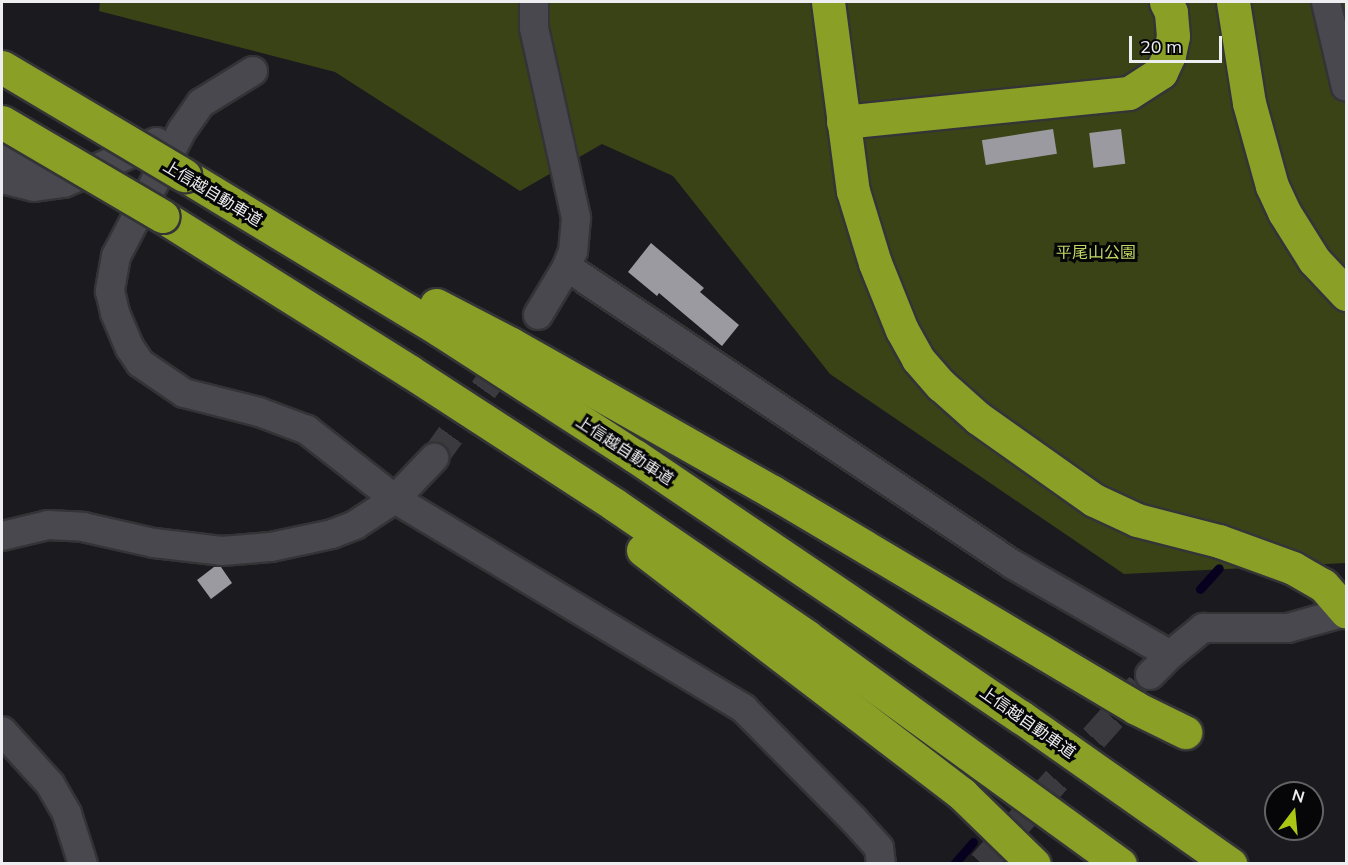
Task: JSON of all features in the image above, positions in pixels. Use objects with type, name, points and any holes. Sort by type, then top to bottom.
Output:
[{"type":"highway","points":[[828,2],[853,191],[875,263],[902,330],[918,359],[941,386],[986,424],[1094,500],[1137,520],[1258,553],[1293,567],[1323,585],[1347,611]]},
{"type":"highway","points":[[843,122],[1129,93],[1161,72],[1169,55],[1173,36],[1171,12],[1166,2]]},
{"type":"highway","points":[[1233,2],[1249,103],[1272,186],[1284,212],[1314,260],[1347,294]]},
{"type":"highway","name":"上信越自動車道","points":[[2,67],[440,330],[625,450],[1012,710],[1230,864]]},
{"type":"highway","points":[[2,122],[162,216],[409,371],[615,505],[796,630],[1120,864]]},
{"type":"highway","points":[[184,175],[511,344],[781,497],[1136,708],[1185,732]]},
{"type":"highway","points":[[409,371],[962,794],[1034,864]]},
{"type":"street","points":[[534,2],[534,28],[576,218],[573,251],[567,267],[538,315]]},
{"type":"street","points":[[1326,2],[1347,87]]},
{"type":"street","points":[[253,71],[201,103],[182,130],[116,256],[111,273],[110,291],[115,313],[130,348],[140,363],[184,393],[268,415],[307,430],[395,499],[744,709],[854,819],[879,848],[881,864]]},
{"type":"street","points":[[2,178],[34,188],[64,183],[182,130]]},
{"type":"street","points":[[2,155],[51,185]]},
{"type":"street","points":[[567,267],[1012,564],[1170,655]]},
{"type":"street","points":[[2,536],[48,525],[83,527],[154,543],[222,551],[271,547],[332,534],[355,525],[395,499],[434,458]]},
{"type":"street","points":[[1150,675],[1203,628],[1288,627],[1347,611]]},
{"type":"street","points":[[2,731],[50,784],[67,814],[82,864]]},
{"type":"green space","name":"平尾山公園","points":[[100,2],[1346,2],[1346,563],[1124,574],[830,374],[673,176],[602,144],[520,191],[335,72],[99,11]]},
{"type":"building","points":[[1053,129],[1057,154],[986,165],[982,140]]},
{"type":"building","points":[[1121,129],[1125,164],[1094,168],[1089,133]]},
{"type":"building","points":[[651,243],[704,288],[700,292],[739,325],[722,346],[659,293],[657,296],[628,272]]},
{"type":"building","points":[[214,567],[221,567],[232,583],[211,599],[197,580]]},
{"type":"waterway","points":[[1200,589],[1219,568]]},
{"type":"waterway","points":[[954,864],[973,842]]},
{"type":"tunnel","points":[[434,458],[538,315]]},
{"type":"tunnel","points":[[982,864],[1150,675]]}]
